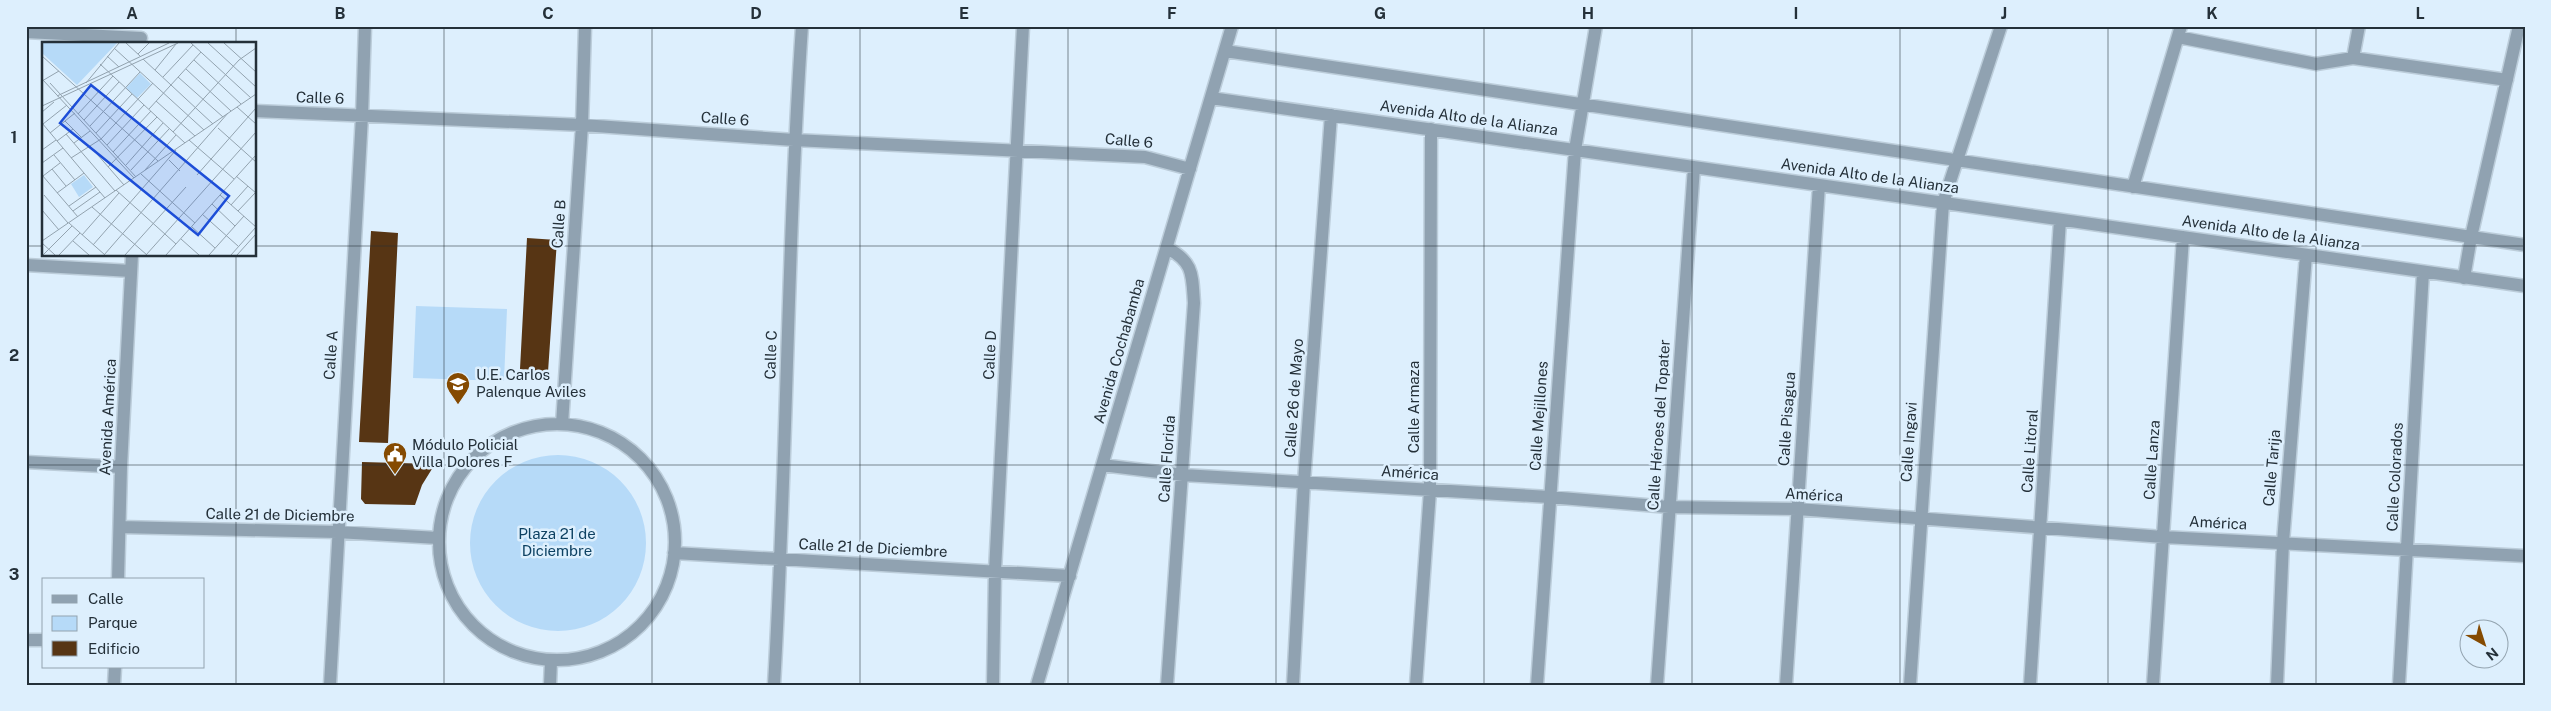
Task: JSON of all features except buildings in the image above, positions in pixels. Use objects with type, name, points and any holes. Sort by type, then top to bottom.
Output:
[{"type":"street","name":"Calle A","points":[[330,685],[337,532],[362,116],[365,26]]},
{"type":"street","name":"Calle B","points":[[562,424],[582,125],[585,26]]},
{"type":"street","name":"Calle C","points":[[774,685],[781,559],[794,140],[802,26]]},
{"type":"street","name":"Calle D","points":[[993,685],[996,571],[1023,26]]},
{"type":"street","name":"Avenida Cochabamba","points":[[1037,685],[1232,26]]},
{"type":"street","name":"Calle Mejillones","points":[[1536,685],[1575,150],[1596,26]]},
{"type":"street","name":"Calle Ingavi","points":[[1910,685],[1942,203],[2001,26]]},
{"type":"street","points":[[2353,58],[2359,26]]},
{"type":"street","points":[[2464,278],[2471,237],[2519,26]]},
{"type":"street","points":[[26,32],[141,36]]},
{"type":"street","points":[[2133,187],[2180,32],[2316,64],[2353,58],[2507,80]]},
{"type":"street","name":"Avenida Alto de la Alianza","points":[[1225,51],[2525,245]]},
{"type":"street","name":"Avenida Alto de la Alianza","points":[[1211,98],[2525,286]]},
{"type":"street","name":"Calle 6","points":[[256,111],[582,125],[794,140],[1145,157],[1190,169]]},
{"type":"street","name":"Calle 26 de Mayo","points":[[1293,685],[1304,482],[1330,115]]},
{"type":"street","name":"Calle Armaza","points":[[1416,685],[1430,491],[1431,129]]},
{"type":"street","name":"Calle Héroes del Topater","points":[[1658,685],[1694,167]]},
{"type":"street","name":"Calle Pisagua","points":[[1786,685],[1819,185]]},
{"type":"street","name":"Calle Litoral","points":[[2030,685],[2060,220]]},
{"type":"street","name":"Calle Lanza","points":[[2153,685],[2183,237]]},
{"type":"street","name":"Calle Florida","points":[[1167,248],[1180,255],[1189,264],[1194,303],[1167,685]]},
{"type":"street","name":"Calle Tarija","points":[[2277,685],[2283,542],[2306,255]]},
{"type":"street","name":"Avenida América","points":[[118,578],[121,467],[132,256]]},
{"type":"street","points":[[26,265],[131,271]]},
{"type":"street","name":"Calle Colorados","points":[[2399,685],[2423,272]]},
{"type":"street","points":[[562,424],[583,427],[622,443],[648,467],[664,491],[671,511],[675,532],[671,573],[658,603],[642,624],[626,638],[591,655],[571,660],[551,661],[528,657],[506,650],[486,638],[469,623],[455,604],[445,583],[439,561],[438,538],[441,517],[447,497],[461,473],[484,448],[521,429],[562,424]]},
{"type":"street","points":[[26,462],[121,467]]},
{"type":"street","name":"América","points":[[1102,465],[1183,475],[1549,497],[1669,507],[1798,509],[2163,537],[2525,556]]},
{"type":"street","name":"Calle 21 de Diciembre","points":[[120,527],[337,532],[438,538]]},
{"type":"street","name":"Calle 21 de Diciembre","points":[[674,553],[1070,576]]},
{"type":"street","points":[[26,640],[42,640]]},
{"type":"street","points":[[550,685],[551,661]]},
{"type":"street","points":[[114,685],[115,668]]},
{"type":"green space","points":[[416,306],[507,309],[504,381],[413,378]]},
{"type":"green space","name":"Plaza 21 de Diciembre","points":[[558,455],[584,459],[599,465],[614,475],[626,487],[636,502],[642,517],[646,543],[642,569],[636,584],[626,599],[614,611],[599,621],[584,627],[558,631],[532,627],[517,621],[502,611],[490,599],[480,584],[474,569],[470,543],[474,517],[480,502],[490,487],[502,475],[517,465],[532,459]]},
{"type":"place","name":"U.E. Carlos Palenque Aviles","points":[[458,405]]},
{"type":"place","name":"Módulo Policial Villa Dolores F","points":[[395,475]]}]
